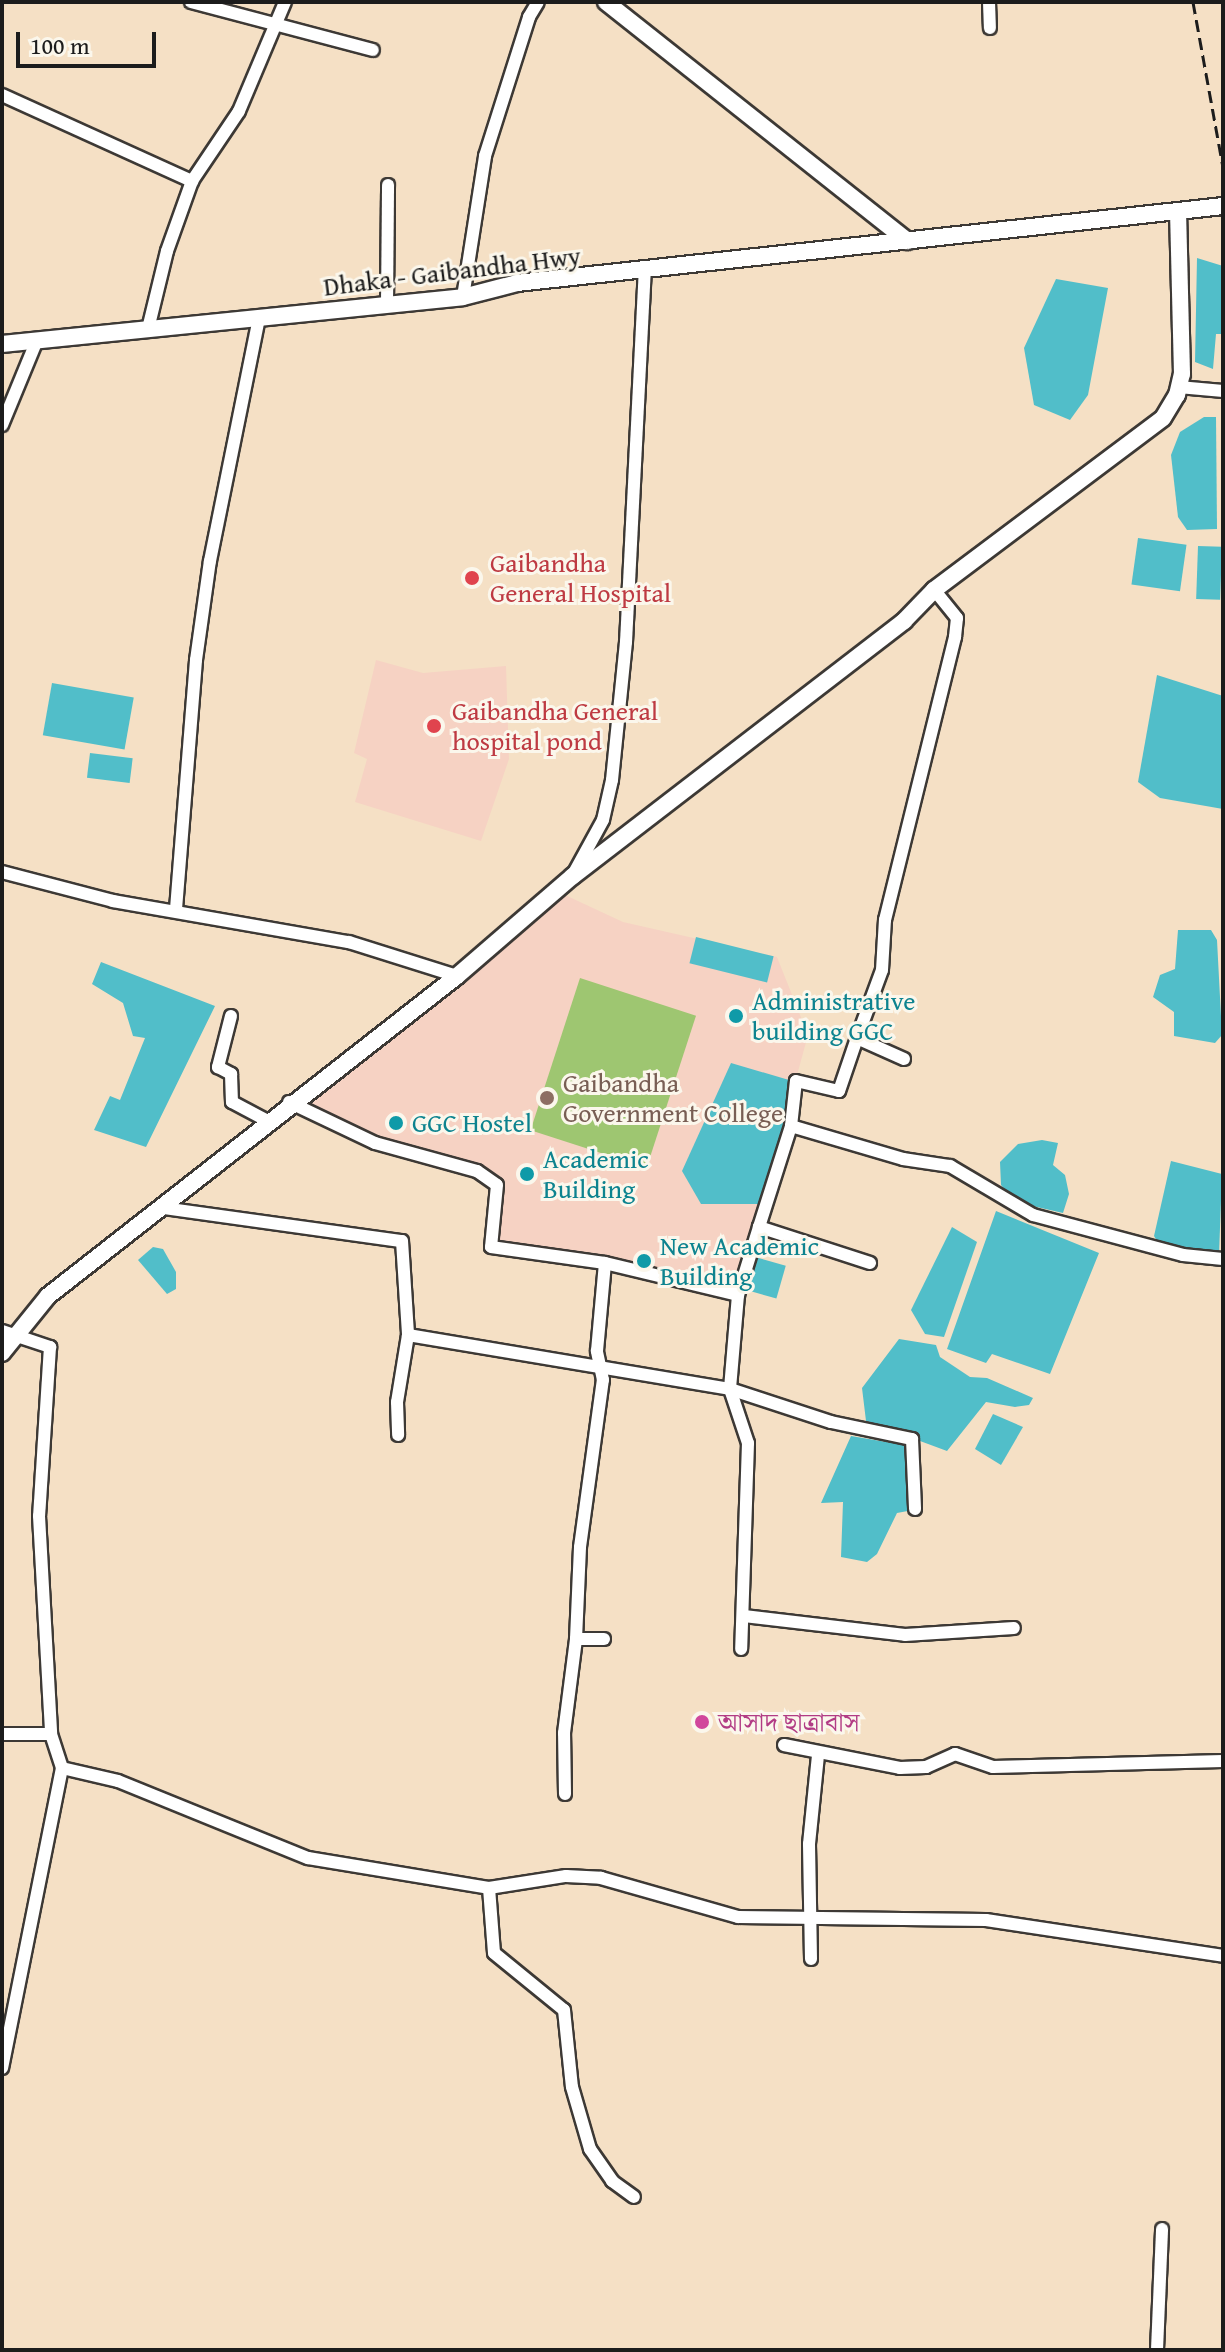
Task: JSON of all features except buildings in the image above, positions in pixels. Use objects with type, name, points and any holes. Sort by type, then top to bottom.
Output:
[{"type":"main road","points":[[606,2],[908,241]]},
{"type":"main road","name":"Dhaka - Gaibandha Hwy","points":[[3,340],[37,340],[463,297],[517,283],[1178,214],[1223,206]]},
{"type":"main road","points":[[2,1353],[9,1334],[48,1296],[163,1208],[289,1102],[457,976],[573,876],[904,621],[934,590],[1163,418],[1179,387],[1178,214]]},
{"type":"street","points":[[191,2],[373,50]]},
{"type":"street","points":[[148,329],[167,251],[192,181],[239,111],[285,2]]},
{"type":"street","points":[[463,297],[485,156],[529,17],[538,2]]},
{"type":"street","points":[[989,2],[990,28]]},
{"type":"street","points":[[2,95],[192,181]]},
{"type":"street","points":[[387,305],[388,185]]},
{"type":"street","points":[[573,876],[603,820],[612,780],[626,642],[645,271]]},
{"type":"street","points":[[176,909],[210,561],[259,319]]},
{"type":"street","points":[[2,425],[37,340]]},
{"type":"street","points":[[1179,387],[1223,391]]},
{"type":"street","points":[[741,1649],[748,1443],[730,1389],[738,1295],[791,1126],[796,1081],[839,1091],[882,970],[885,920],[955,637],[957,618],[934,590]]},
{"type":"street","points":[[2,872],[113,901],[176,909],[349,942],[457,976]]},
{"type":"street","points":[[231,1016],[218,1067],[231,1074],[232,1102],[267,1121]]},
{"type":"street","points":[[857,1038],[904,1059]]},
{"type":"street","points":[[289,1102],[375,1143],[477,1171],[497,1185],[491,1247],[605,1263],[738,1295]]},
{"type":"street","points":[[791,1126],[903,1159],[950,1166],[1033,1215],[1183,1255],[1223,1259]]},
{"type":"street","points":[[163,1208],[402,1241],[408,1335],[397,1402],[398,1435]]},
{"type":"street","points":[[759,1227],[870,1263]]},
{"type":"street","points":[[565,1794],[564,1733],[576,1639],[580,1547],[603,1380],[600,1365],[605,1263]]},
{"type":"street","points":[[2,2068],[62,1768],[51,1734],[39,1516],[42,1437],[53,1367],[50,1347],[9,1334]]},
{"type":"street","points":[[408,1335],[730,1389],[831,1422],[912,1439],[915,1509]]},
{"type":"street","points":[[744,1616],[905,1635],[1014,1628]]},
{"type":"street","points":[[576,1639],[604,1639]]},
{"type":"street","points":[[2,1734],[51,1734]]},
{"type":"street","points":[[784,1745],[818,1755],[900,1768],[926,1767],[955,1754],[993,1767],[1223,1761]]},
{"type":"street","points":[[811,1959],[809,1916],[818,1755]]},
{"type":"street","points":[[62,1768],[118,1781],[308,1858],[489,1888],[566,1876],[601,1878],[738,1917],[986,1920],[1223,1956]]},
{"type":"street","points":[[489,1888],[494,1953],[564,2010],[572,2087],[590,2149],[612,2181],[634,2197]]},
{"type":"street","points":[[1157,2350],[1162,2229]]},
{"type":"shaded area","name":"Gaibandha General hospital pond","points":[[376,660],[423,673],[506,666],[509,759],[481,841],[355,802],[367,759],[354,753]]},
{"type":"shaded area","name":"Gaibandha Government College","points":[[565,895],[623,922],[777,957],[808,1035],[737,1294],[492,1246],[498,1185],[298,1104]]},
{"type":"green space","points":[[580,978],[696,1016],[647,1168],[531,1130]]},
{"type":"water","points":[[1197,258],[1223,266],[1223,334],[1216,334],[1213,369],[1195,362]]},
{"type":"water","points":[[1056,279],[1108,288],[1088,395],[1070,420],[1034,405],[1024,348]]},
{"type":"water","points":[[1204,417],[1216,417],[1217,529],[1187,530],[1178,517],[1171,455],[1180,432]]},
{"type":"water","points":[[1138,538],[1187,545],[1180,591],[1131,585]]},
{"type":"water","points":[[1198,546],[1222,547],[1220,600],[1196,599]]},
{"type":"water","points":[[1157,675],[1223,696],[1223,809],[1160,798],[1138,782]]},
{"type":"water","points":[[52,683],[134,697],[125,750],[43,735]]},
{"type":"water","points":[[90,753],[133,758],[130,783],[87,778]]},
{"type":"water","points":[[1178,930],[1211,930],[1217,940],[1222,1035],[1215,1043],[1174,1036],[1174,1012],[1153,997],[1160,975],[1175,969]]},
{"type":"water","points":[[696,937],[774,956],[767,983],[689,963]]},
{"type":"water","points":[[101,962],[215,1006],[146,1147],[94,1130],[110,1096],[120,1100],[145,1038],[133,1036],[123,1003],[92,984]]},
{"type":"water","points":[[731,1063],[789,1080],[783,1129],[758,1204],[701,1204],[682,1171]]},
{"type":"water","points":[[1042,1140],[1058,1143],[1053,1165],[1065,1175],[1069,1194],[1063,1213],[1015,1202],[1001,1185],[1000,1162],[1018,1144]]},
{"type":"water","points":[[1171,1161],[1222,1174],[1219,1255],[1159,1244],[1154,1236]]},
{"type":"water","points":[[996,1211],[1099,1253],[1050,1374],[992,1354],[986,1363],[947,1349]]},
{"type":"water","points":[[952,1227],[977,1242],[944,1337],[925,1334],[911,1310]]},
{"type":"water","points":[[153,1247],[163,1249],[176,1272],[176,1289],[167,1294],[138,1260]]},
{"type":"water","points":[[755,1257],[786,1266],[776,1299],[746,1290]]},
{"type":"water","points":[[899,1339],[936,1345],[940,1357],[970,1377],[987,1378],[1033,1398],[1029,1405],[1015,1407],[986,1402],[947,1451],[866,1421],[862,1388]]},
{"type":"water","points":[[993,1414],[1023,1427],[1001,1465],[975,1449]]},
{"type":"water","points":[[851,1436],[916,1447],[913,1510],[897,1513],[877,1554],[867,1562],[841,1557],[843,1502],[821,1503]]},
{"type":"railway","points":[[1193,2],[1223,167]]},
{"type":"place","name":"Gaibandha General Hospital","points":[[472,578]]},
{"type":"place","name":"Gaibandha General hospital pond","points":[[434,726]]},
{"type":"place","name":"Administrative building GGC","points":[[736,1016]]},
{"type":"place","name":"Gaibandha Government College","points":[[547,1098]]},
{"type":"place","name":"GGC Hostel","points":[[396,1123]]},
{"type":"place","name":"Academic Building","points":[[527,1174]]},
{"type":"place","name":"New Academic Building","points":[[644,1261]]},
{"type":"place","name":"আসাদ ছাত্রাবাস","points":[[702,1722]]}]
